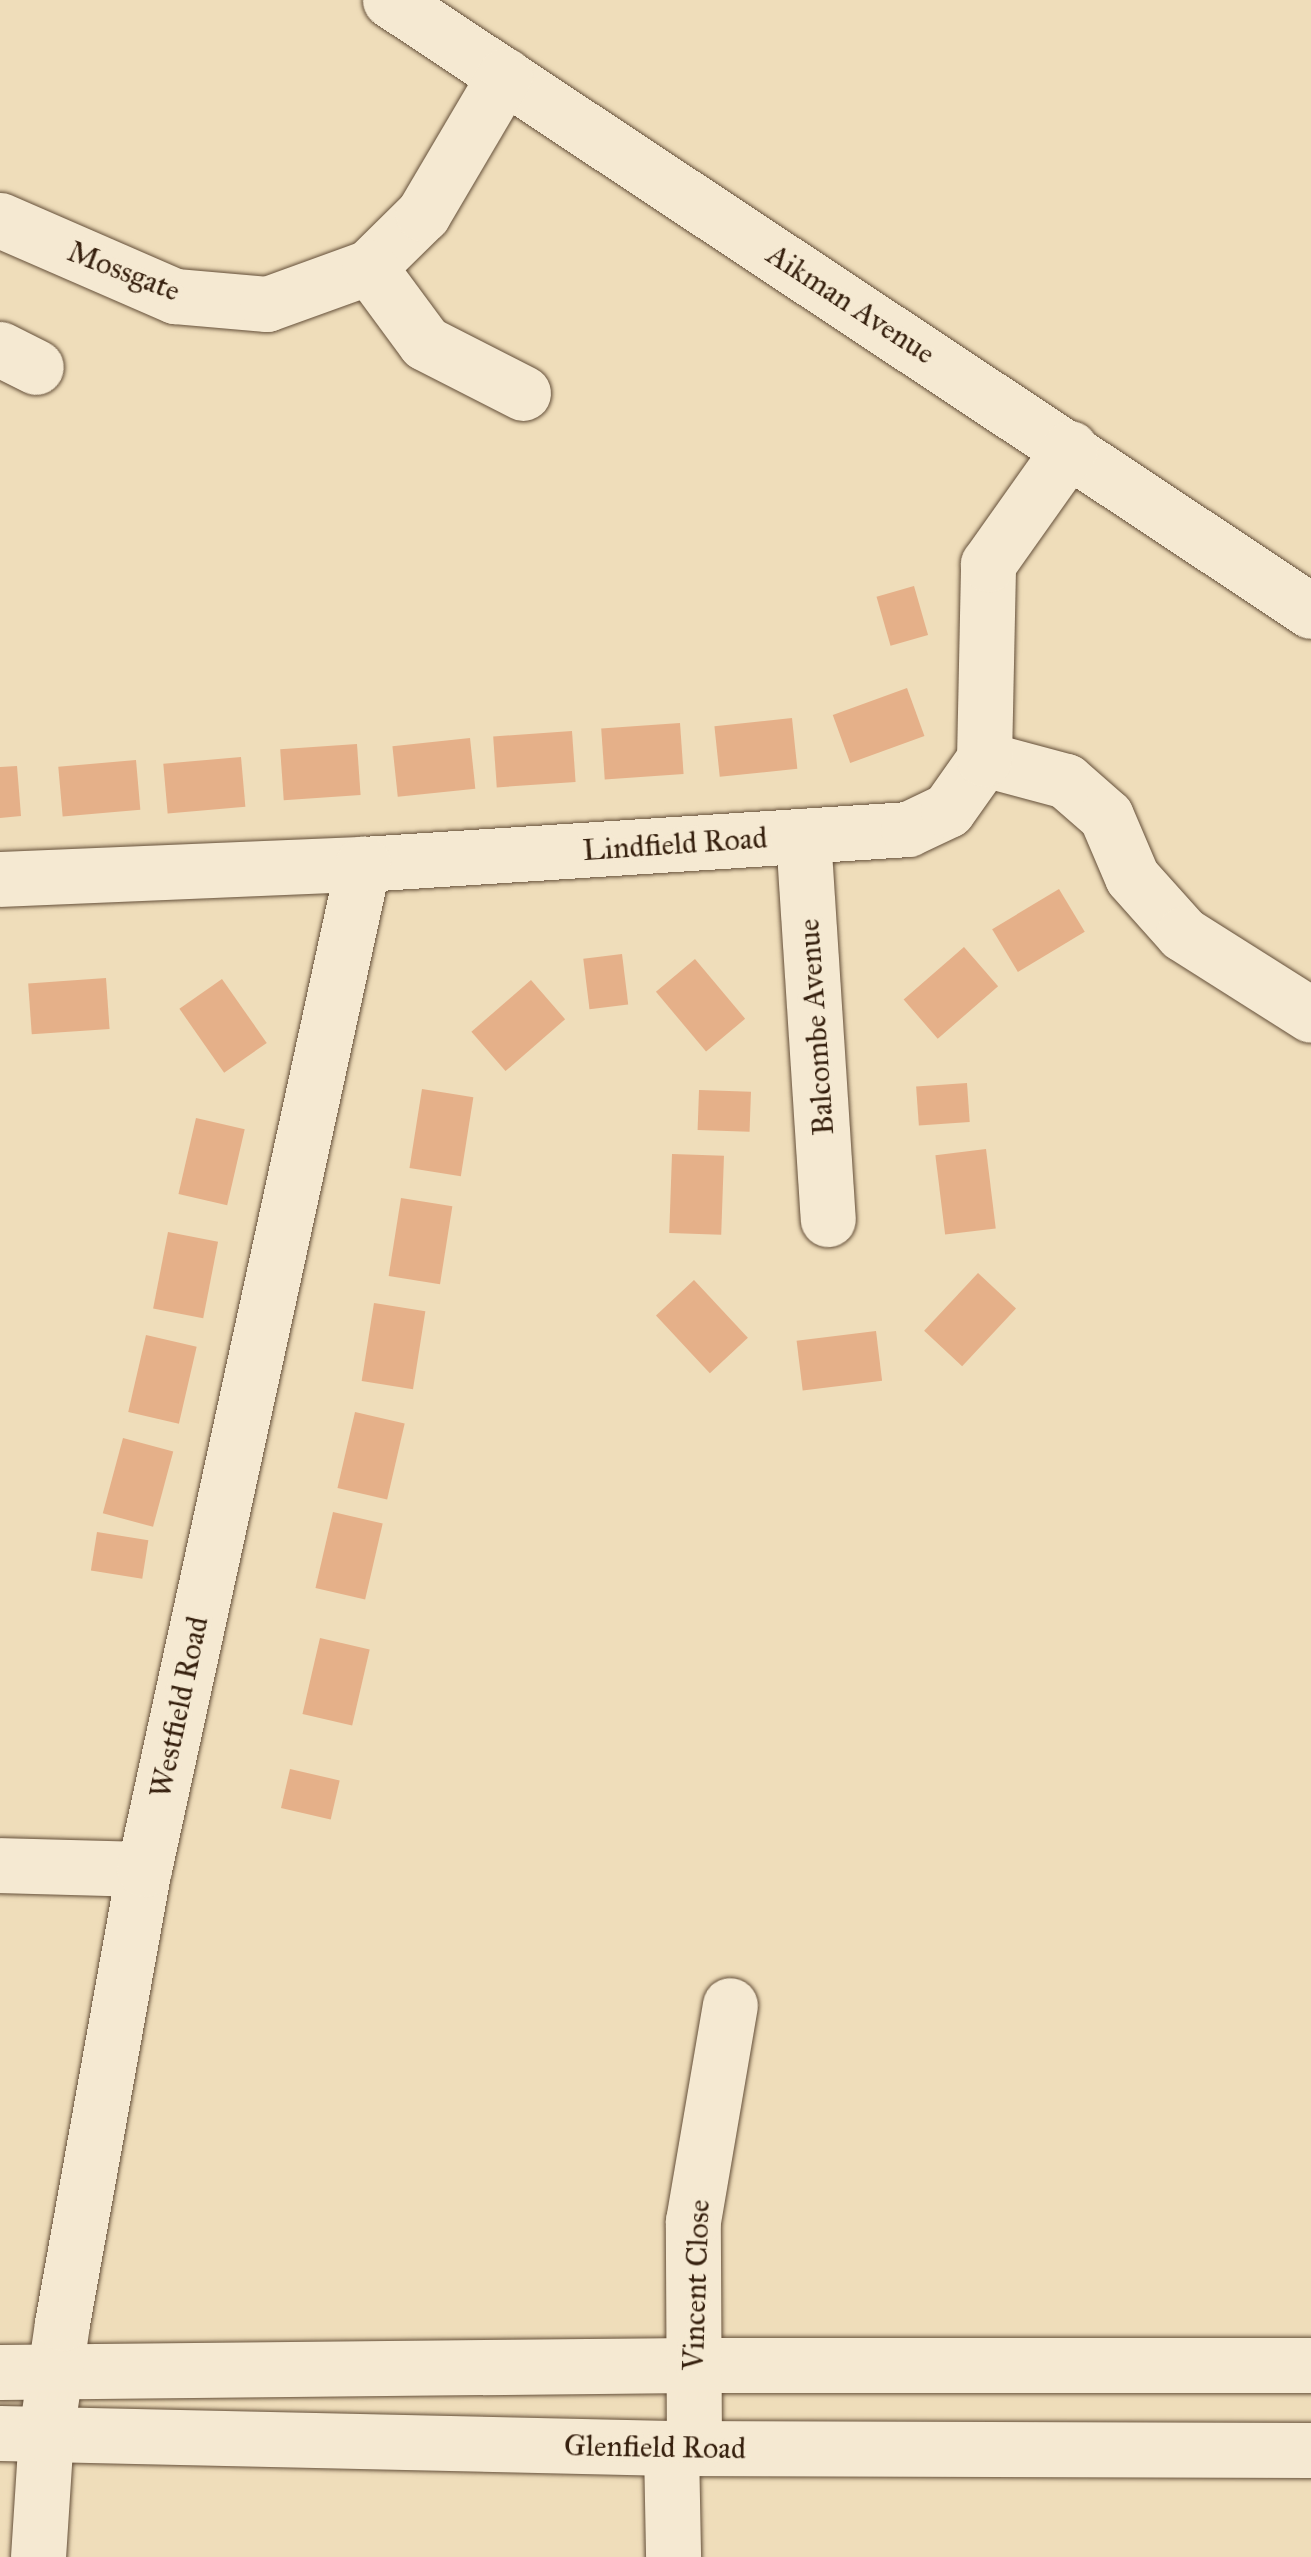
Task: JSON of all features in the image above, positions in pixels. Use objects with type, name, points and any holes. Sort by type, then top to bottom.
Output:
[{"type":"street","name":"Aikman Avenue","points":[[390,0],[1311,611]]},
{"type":"street","name":"Mossgate","points":[[0,220],[176,296],[267,304],[369,267],[423,214],[505,75]]},
{"type":"street","points":[[369,267],[424,342],[522,393]]},
{"type":"street","points":[[1070,448],[988,564],[984,759],[1066,781],[1106,816],[1132,877],[1182,934],[1311,1016]]},
{"type":"street","name":"Lindfield Road","points":[[0,878],[363,864],[908,829],[948,810],[984,759]]},
{"type":"street","name":"Balcombe Avenue","points":[[802,836],[828,1219]]},
{"type":"street","name":"Westfield Road","points":[[38,2557],[23,2433],[56,2372],[144,1870],[363,864]]},
{"type":"street","points":[[0,1865],[144,1870]]},
{"type":"street","name":"Vincent Close","points":[[672,2557],[692,2364],[693,2220],[730,2005]]},
{"type":"street","points":[[0,2372],[692,2364],[1311,2365]]},
{"type":"street","name":"Glenfield Road","points":[[23,2433],[683,2448],[1311,2450]]},
{"type":"building","points":[[914,586],[928,635],[891,646],[877,597]]},
{"type":"building","points":[[907,688],[924,736],[850,763],[833,715]]},
{"type":"building","points":[[792,718],[797,769],[720,777],[714,726]]},
{"type":"building","points":[[680,723],[684,774],[605,779],[601,729]]},
{"type":"building","points":[[572,731],[576,782],[497,787],[493,737]]},
{"type":"building","points":[[470,738],[475,789],[398,797],[392,746]]},
{"type":"building","points":[[357,744],[361,795],[284,800],[280,749]]},
{"type":"building","points":[[241,757],[245,807],[168,814],[163,764]]},
{"type":"building","points":[[136,760],[140,810],[63,817],[58,767]]},
{"type":"building","points":[[17,766],[21,816],[0,818],[0,767]]},
{"type":"building","points":[[1059,889],[1085,932],[1018,972],[992,929]]},
{"type":"building","points":[[964,947],[998,986],[938,1039],[904,999]]},
{"type":"building","points":[[622,954],[628,1005],[590,1009],[583,959]]},
{"type":"building","points":[[695,959],[745,1019],[706,1052],[656,992]]},
{"type":"building","points":[[106,978],[110,1029],[32,1034],[28,983]]},
{"type":"building","points":[[222,979],[267,1043],[224,1073],[179,1009]]},
{"type":"building","points":[[531,980],[565,1019],[505,1071],[471,1032]]},
{"type":"building","points":[[967,1083],[970,1122],[919,1125],[916,1087]]},
{"type":"building","points":[[422,1089],[473,1097],[461,1176],[409,1168]]},
{"type":"building","points":[[699,1090],[751,1092],[750,1132],[698,1130]]},
{"type":"building","points":[[196,1118],[245,1129],[227,1205],[178,1194]]},
{"type":"building","points":[[986,1149],[996,1228],[945,1235],[935,1155]]},
{"type":"building","points":[[672,1154],[724,1156],[721,1235],[669,1233]]},
{"type":"building","points":[[401,1198],[452,1206],[440,1284],[389,1276]]},
{"type":"building","points":[[168,1232],[218,1242],[203,1318],[153,1309]]},
{"type":"building","points":[[978,1273],[1016,1308],[962,1366],[924,1331]]},
{"type":"building","points":[[694,1280],[748,1338],[710,1373],[656,1315]]},
{"type":"building","points":[[374,1303],[425,1311],[413,1389],[362,1381]]},
{"type":"building","points":[[876,1331],[882,1381],[803,1390],[797,1341]]},
{"type":"building","points":[[146,1335],[197,1347],[179,1424],[128,1412]]},
{"type":"building","points":[[355,1412],[405,1423],[387,1499],[337,1488]]},
{"type":"building","points":[[123,1438],[173,1451],[153,1527],[103,1513]]},
{"type":"building","points":[[333,1512],[383,1523],[365,1599],[315,1588]]},
{"type":"building","points":[[97,1532],[148,1540],[142,1579],[91,1571]]},
{"type":"building","points":[[320,1638],[370,1649],[352,1725],[302,1714]]},
{"type":"building","points":[[290,1769],[340,1780],[331,1819],[281,1808]]}]
